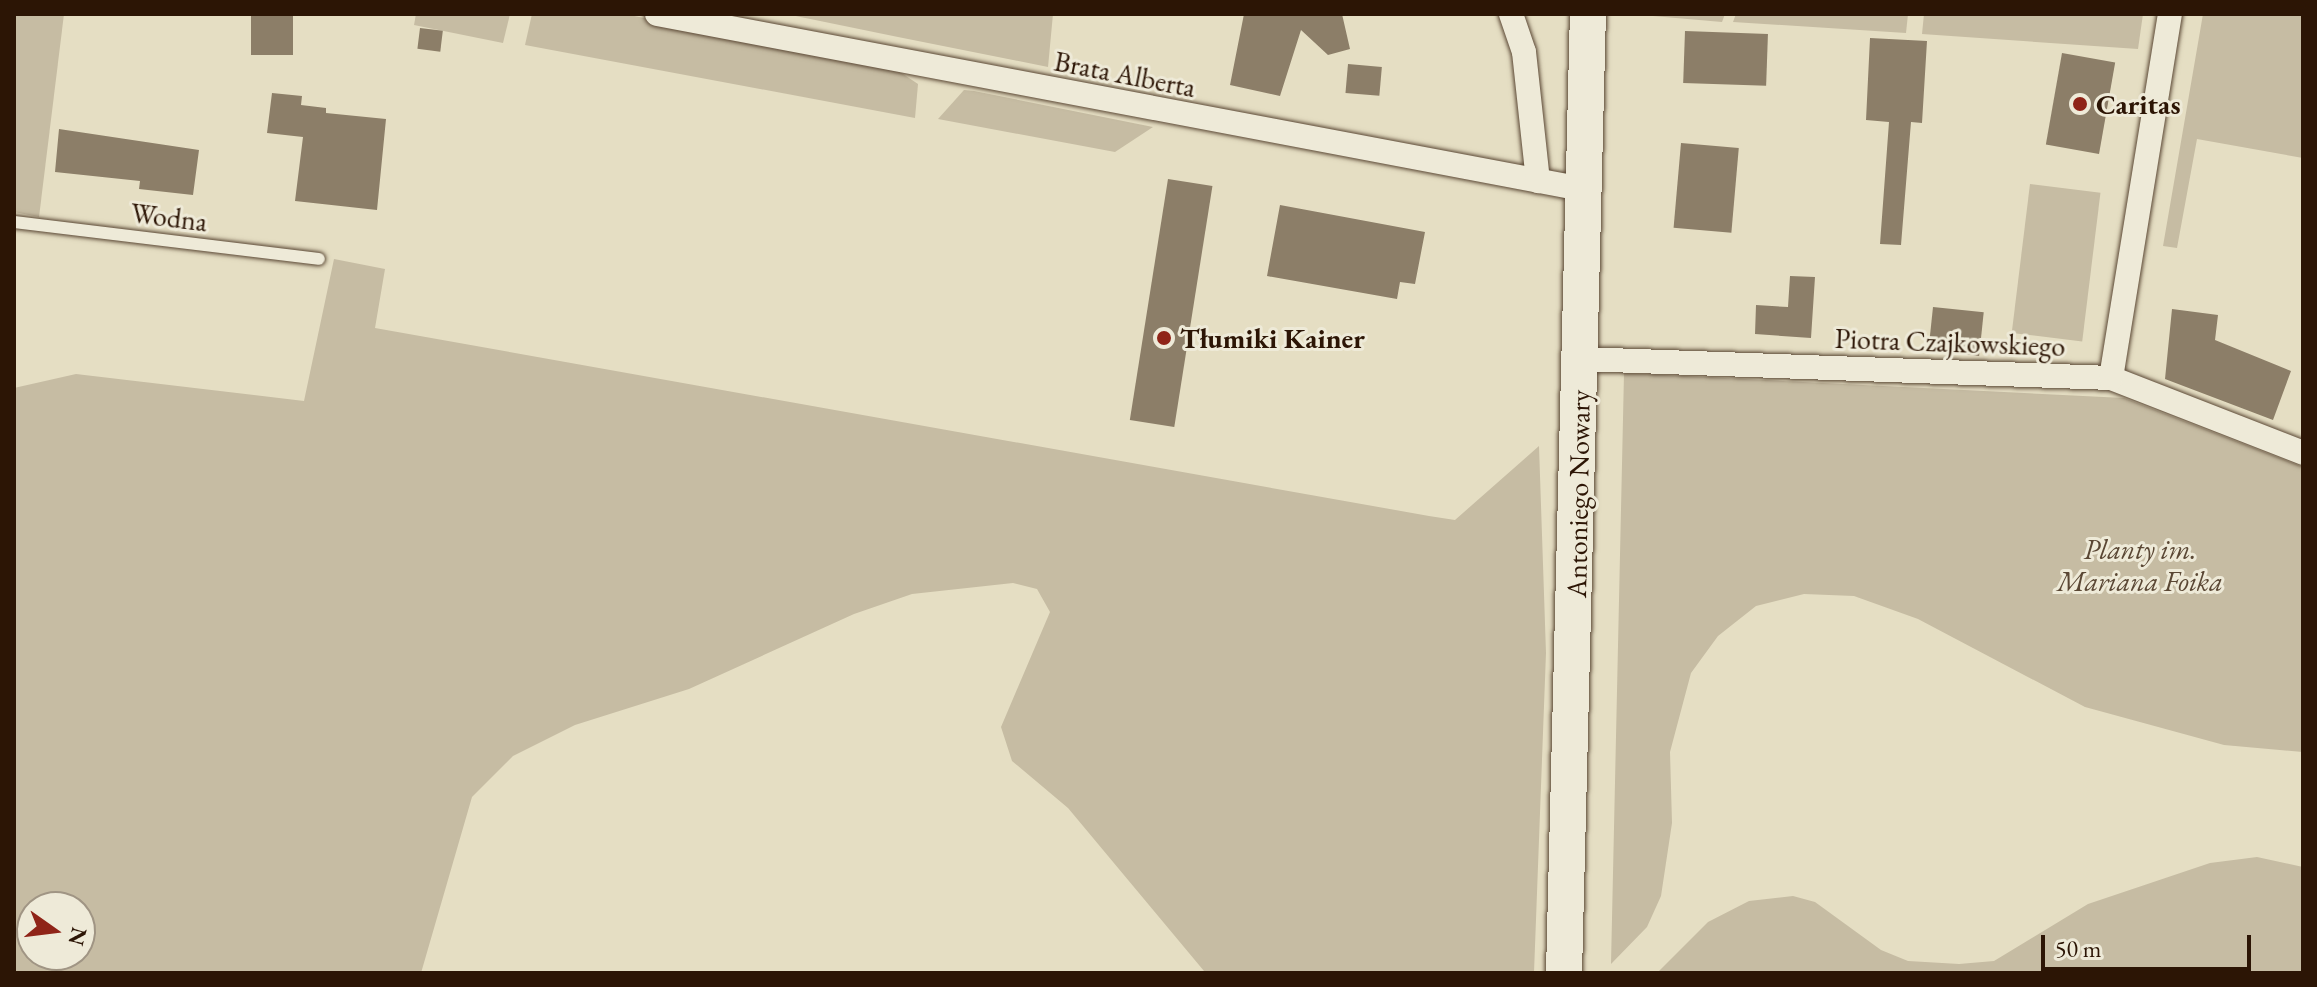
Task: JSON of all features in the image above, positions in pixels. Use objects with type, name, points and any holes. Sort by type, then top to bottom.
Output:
[{"type":"street","name":"Brata Alberta","points":[[657,14],[1582,189]]},
{"type":"street","points":[[1511,14],[1524,52],[1538,181]]},
{"type":"street","name":"Antoniego Nowary","points":[[1564,973],[1588,14]]},
{"type":"street","points":[[2111,378],[2170,14]]},
{"type":"street","name":"Piotra Czajkowskiego","points":[[1581,359],[2111,378],[2303,453]]},
{"type":"lane","name":"Wodna","points":[[14,222],[319,259]]},
{"type":"green space","points":[[14,14],[64,14],[39,217],[14,212]]},
{"type":"green space","points":[[416,14],[510,14],[503,43],[414,25]]},
{"type":"green space","points":[[532,14],[625,14],[900,72],[918,84],[915,118],[525,45]]},
{"type":"green space","points":[[786,14],[1053,14],[1048,67],[898,37]]},
{"type":"green space","points":[[1630,14],[1725,14],[1722,22]]},
{"type":"green space","points":[[1736,14],[1908,14],[1906,33],[1733,22]]},
{"type":"green space","points":[[1924,14],[2143,14],[2138,49],[1922,34]]},
{"type":"green space","points":[[2203,14],[2303,14],[2303,158],[2197,139],[2177,248],[2163,246]]},
{"type":"green space","points":[[964,90],[1153,127],[1115,152],[938,119]]},
{"type":"green space","points":[[2030,184],[2100,193],[2082,342],[2012,333]]},
{"type":"green space","points":[[334,259],[385,269],[375,328],[1429,516],[1455,520],[1539,446],[1546,653],[1534,973],[1204,971],[1068,808],[1012,761],[1001,727],[1050,612],[1037,589],[1013,583],[912,594],[854,614],[689,689],[575,725],[513,756],[472,797],[421,973],[14,973],[14,388],[76,374],[304,401]]},
{"type":"green space","name":"Planty im. Mariana Foika","points":[[1624,373],[2124,398],[2303,467],[2303,752],[2224,745],[2085,707],[1918,619],[1854,596],[1804,594],[1756,606],[1718,636],[1691,673],[1670,752],[1672,823],[1661,896],[1647,927],[1611,964]]},
{"type":"green space","points":[[2257,857],[2303,867],[2303,973],[1657,973],[1708,922],[1749,901],[1793,896],[1815,902],[1881,950],[1908,961],[1959,964],[1994,961],[2088,904],[2210,863]]},
{"type":"building","points":[[251,14],[293,14],[293,55],[251,55]]},
{"type":"building","points":[[1244,14],[1342,14],[1350,49],[1328,55],[1301,30],[1280,96],[1230,85]]},
{"type":"building","points":[[420,28],[443,31],[440,52],[417,49]]},
{"type":"building","points":[[1685,31],[1768,34],[1766,86],[1683,83]]},
{"type":"building","points":[[1870,38],[1927,41],[1922,123],[1911,122],[1901,245],[1880,244],[1889,122],[1866,120]]},
{"type":"building","name":"Caritas","points":[[2062,53],[2115,62],[2099,154],[2046,145]]},
{"type":"building","points":[[1348,64],[1382,67],[1379,96],[1345,93]]},
{"type":"building","points":[[272,93],[302,96],[301,105],[326,108],[326,113],[386,119],[377,210],[295,201],[303,137],[267,133]]},
{"type":"building","points":[[59,129],[199,150],[193,195],[139,189],[140,181],[55,172]]},
{"type":"building","points":[[1681,143],[1739,148],[1731,233],[1674,228]]},
{"type":"building","points":[[1168,179],[1212,186],[1174,427],[1130,420]]},
{"type":"building","points":[[1280,205],[1425,232],[1415,284],[1400,282],[1397,299],[1267,276]]},
{"type":"building","points":[[1790,276],[1815,277],[1811,338],[1755,334],[1756,305],[1788,307]]},
{"type":"building","points":[[1933,307],[1984,312],[1979,356],[1928,351]]},
{"type":"building","points":[[2172,309],[2218,315],[2215,340],[2291,371],[2273,420],[2165,379]]},
{"type":"place","name":"Caritas","points":[[2080,104]]},
{"type":"place","name":"Tłumiki Kainer","points":[[1164,338]]}]
